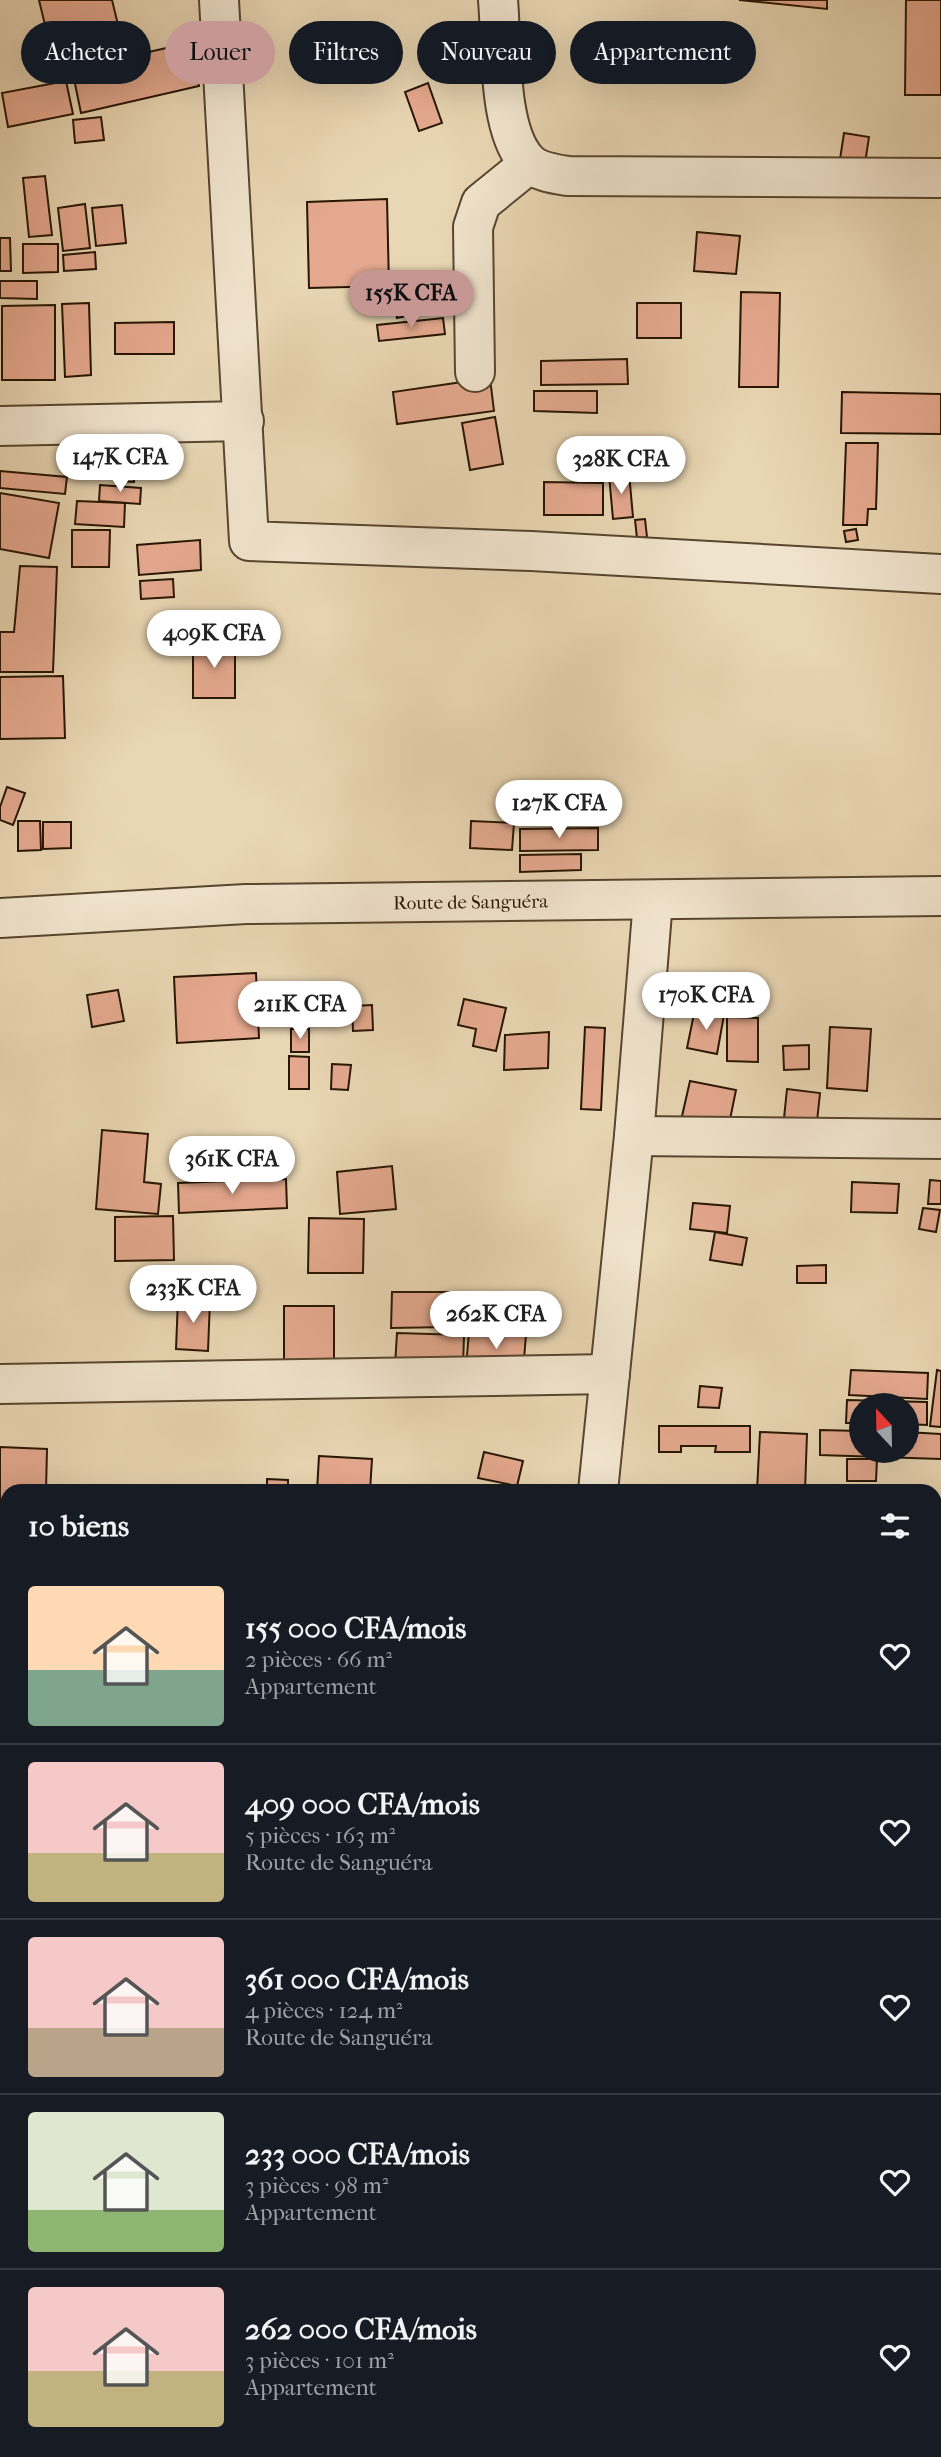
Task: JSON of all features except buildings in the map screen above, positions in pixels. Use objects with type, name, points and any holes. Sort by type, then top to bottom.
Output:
[{"type":"street","points":[[219,0],[244,421],[248,541],[531,551],[941,574]]},
{"type":"street","points":[[499,0],[508,122],[517,147],[529,164],[548,173],[568,176],[941,178]]},
{"type":"street","points":[[474,372],[473,227],[481,203],[529,164]]},
{"type":"street","points":[[0,426],[244,421]]},
{"type":"street","name":"Route de Sanguéra","points":[[0,918],[246,904],[941,896]]},
{"type":"street","points":[[599,1484],[634,1136],[653,900]]},
{"type":"street","points":[[634,1136],[941,1139]]},
{"type":"street","points":[[0,1384],[610,1374]]}]
